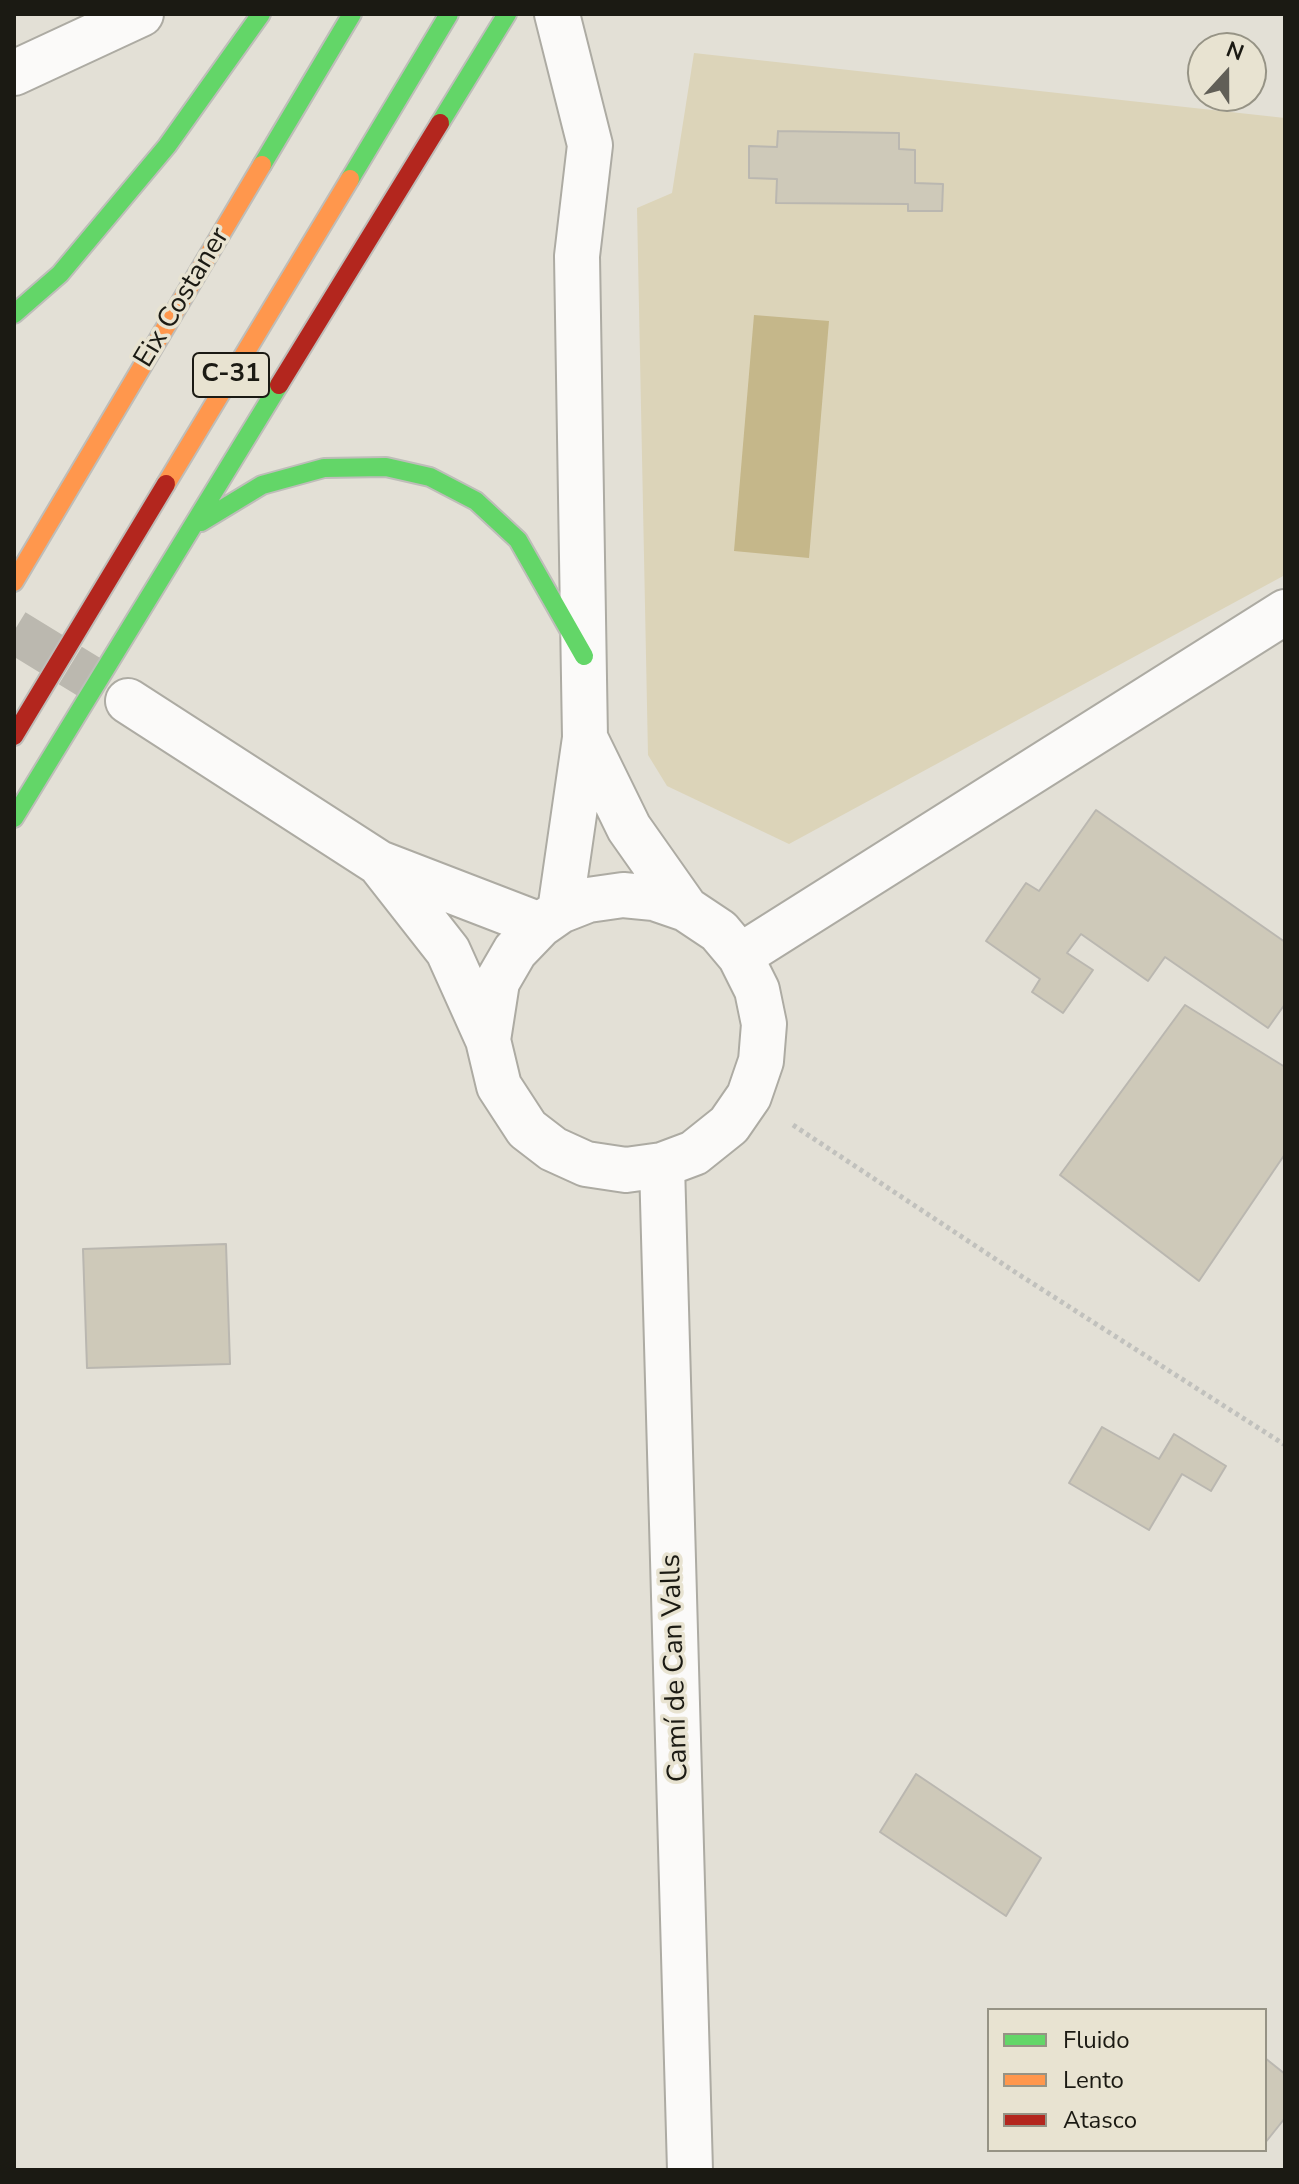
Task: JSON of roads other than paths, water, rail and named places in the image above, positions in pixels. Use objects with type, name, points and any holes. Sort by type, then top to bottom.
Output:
[{"type":"highway","points":[[14,314],[60,274],[167,146],[261,14]]},
{"type":"highway","name":"Eix Costaner","points":[[14,582],[352,14]]},
{"type":"highway","name":"C-31","points":[[14,736],[449,14]]},
{"type":"highway","points":[[14,818],[507,14]]},
{"type":"highway","points":[[196,525],[262,485],[324,468],[386,467],[430,477],[476,501],[518,540],[584,656]]},
{"type":"street","points":[[14,73],[141,14]]},
{"type":"street","points":[[550,918],[585,738],[577,256],[590,145],[557,14]]},
{"type":"street","points":[[740,956],[1285,612]]},
{"type":"street","points":[[128,701],[379,863],[550,918]]},
{"type":"street","points":[[585,738],[629,828],[686,909]]},
{"type":"street","points":[[379,863],[448,951],[488,1040],[499,1086],[527,1129],[553,1149],[586,1164],[626,1170],[662,1165],[694,1153],[729,1125],[749,1096],[761,1061],[764,1024],[757,990],[740,956],[719,931],[686,909],[654,898],[623,895],[588,900],[550,918],[515,951],[497,982],[488,1040]]},
{"type":"street","name":"Camí de Can Valls","points":[[662,1165],[690,2170]]},
{"type":"tunnel","points":[[14,631],[94,680]]}]
